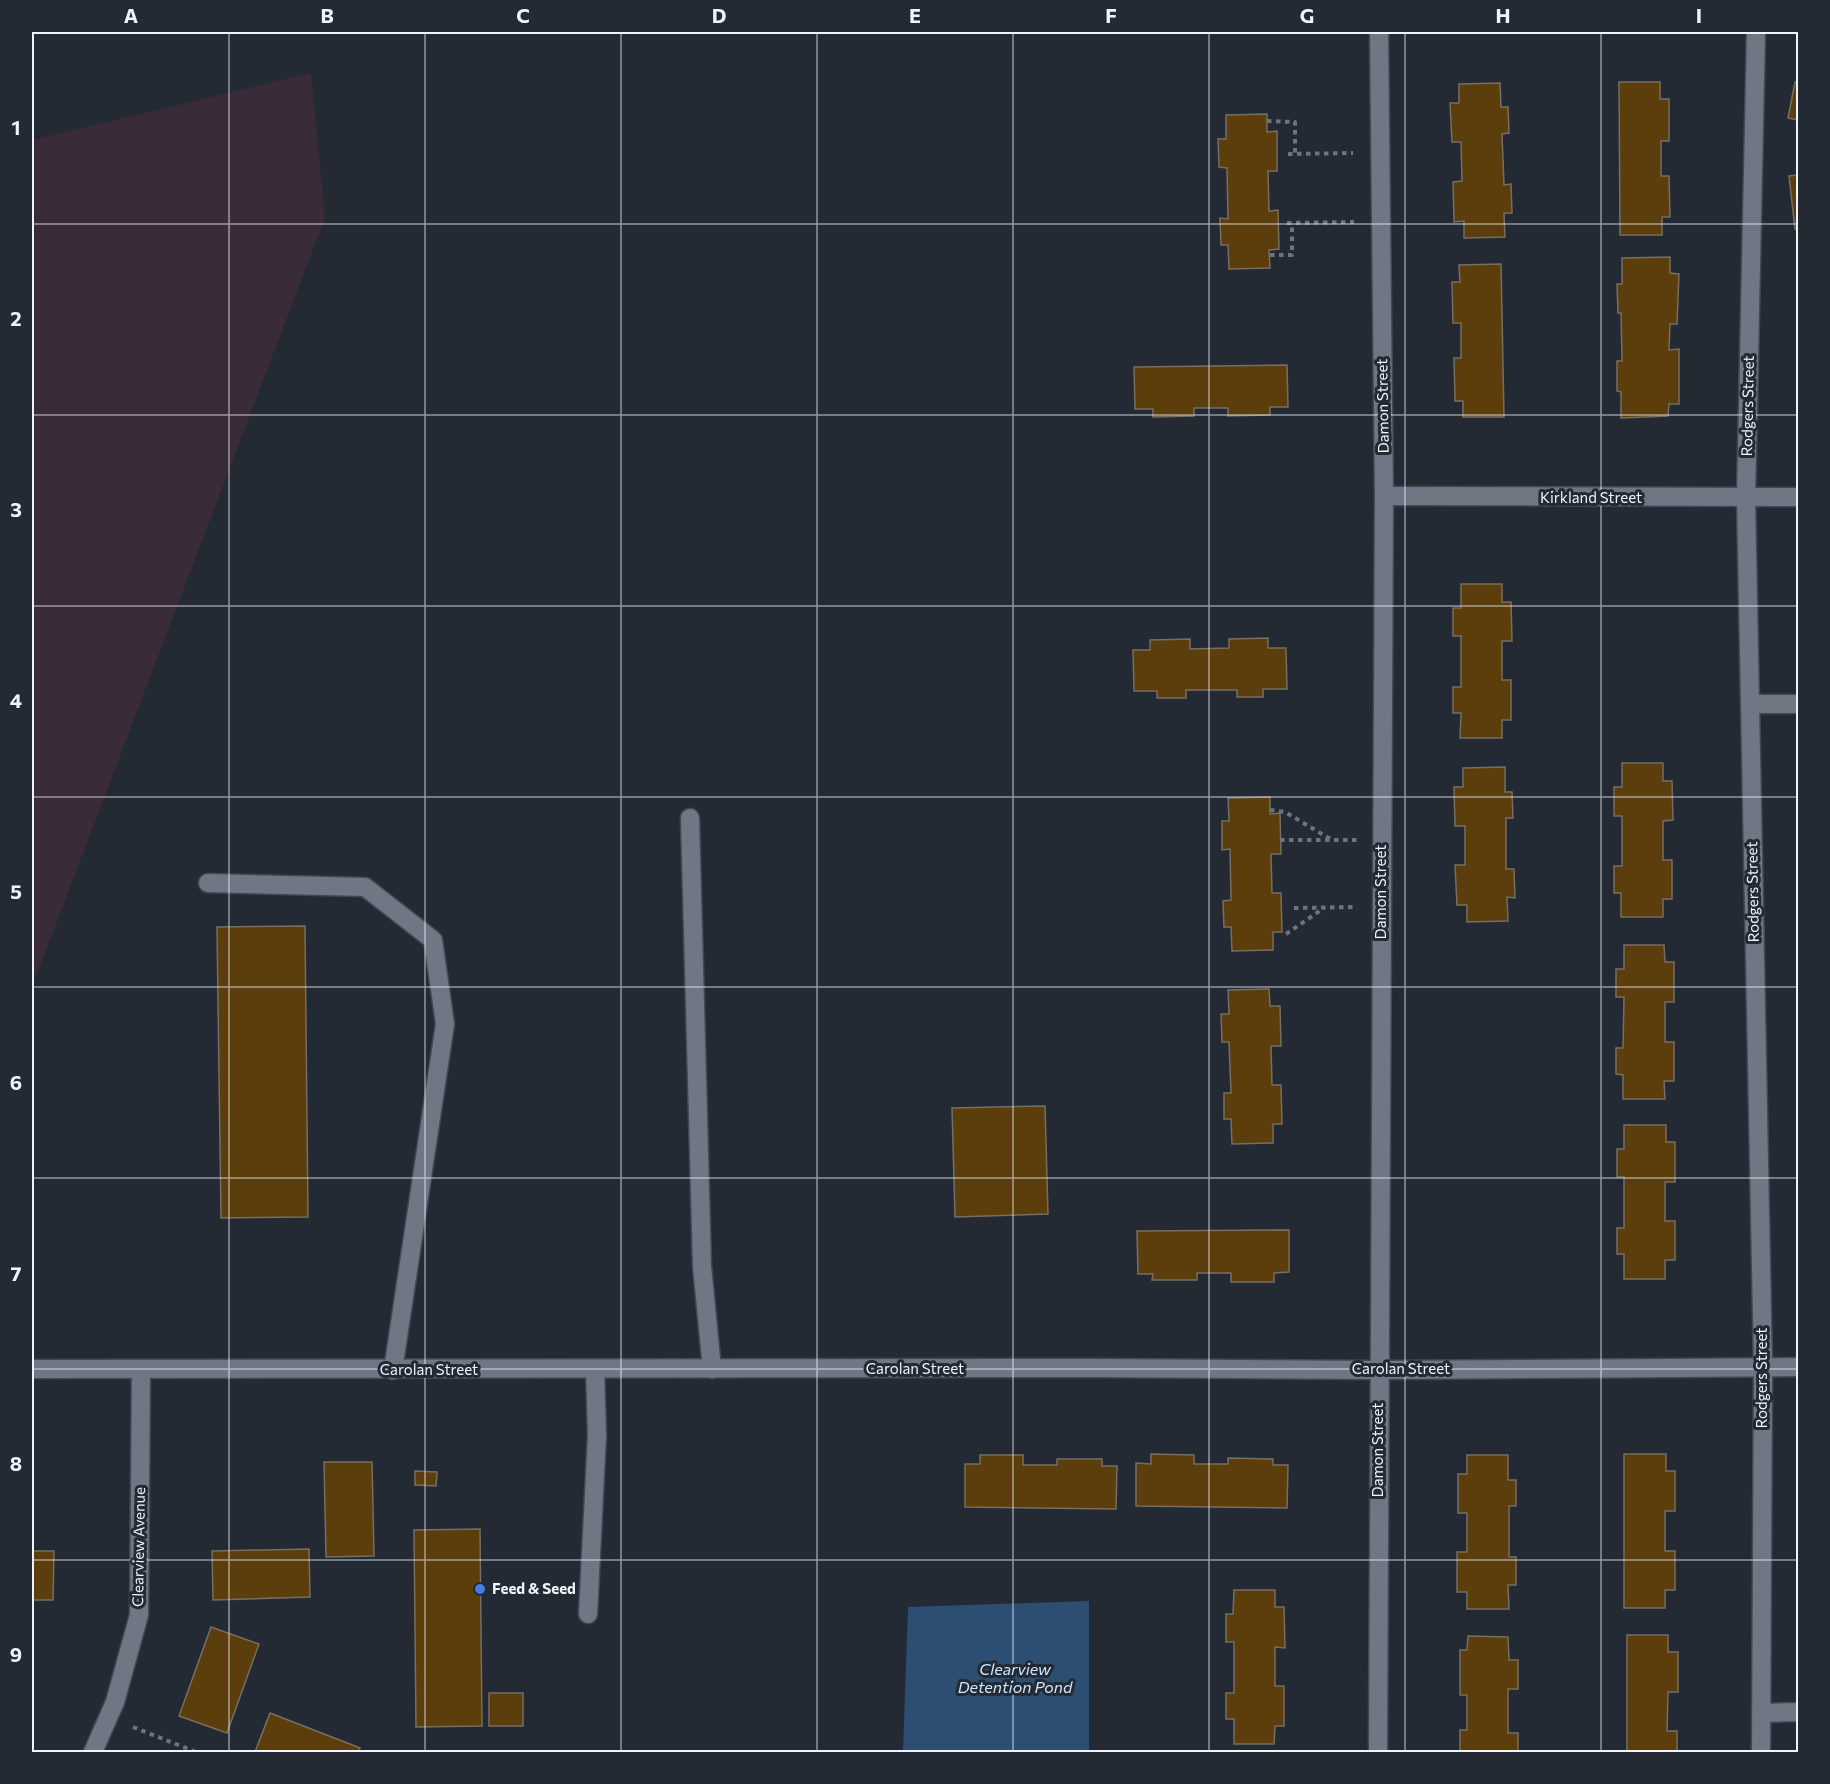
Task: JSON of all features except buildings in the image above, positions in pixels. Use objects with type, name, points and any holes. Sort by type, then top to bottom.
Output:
[{"type":"street","name":"Damon Street","points":[[1378,1752],[1378,1370],[1384,496],[1379,32]]},
{"type":"street","name":"Rodgers Street","points":[[1756,32],[1746,498],[1763,1367],[1761,1752]]},
{"type":"street","name":"Kirkland Street","points":[[1384,496],[1798,497]]},
{"type":"street","points":[[1750,704],[1798,704]]},
{"type":"street","points":[[690,818],[702,1266],[712,1369]]},
{"type":"street","points":[[208,883],[365,887],[433,940],[445,1024],[393,1370]]},
{"type":"street","name":"Carolan Street","points":[[32,1370],[1378,1370],[1798,1367]]},
{"type":"street","name":"Clearview Avenue","points":[[93,1752],[115,1702],[139,1615],[141,1370]]},
{"type":"street","points":[[588,1614],[597,1435],[595,1370]]},
{"type":"street","points":[[1761,1713],[1798,1712]]},
{"type":"path","points":[[1267,121],[1295,122],[1295,154]]},
{"type":"path","points":[[1288,154],[1381,153]]},
{"type":"path","points":[[1270,255],[1292,255],[1289,223],[1381,222]]},
{"type":"path","points":[[1270,810],[1285,812],[1333,840]]},
{"type":"path","points":[[1280,840],[1382,840]]},
{"type":"path","points":[[1294,908],[1381,907]]},
{"type":"path","points":[[1286,934],[1324,908]]},
{"type":"path","points":[[108,1716],[196,1752]]},
{"type":"shaded area","points":[[311,73],[325,218],[32,987],[32,140]]},
{"type":"water","name":"Clearview Detention Pond","points":[[1089,1601],[1089,1752],[903,1752],[908,1607]]},
{"type":"place","name":"Feed & Seed","points":[[480,1589]]}]
